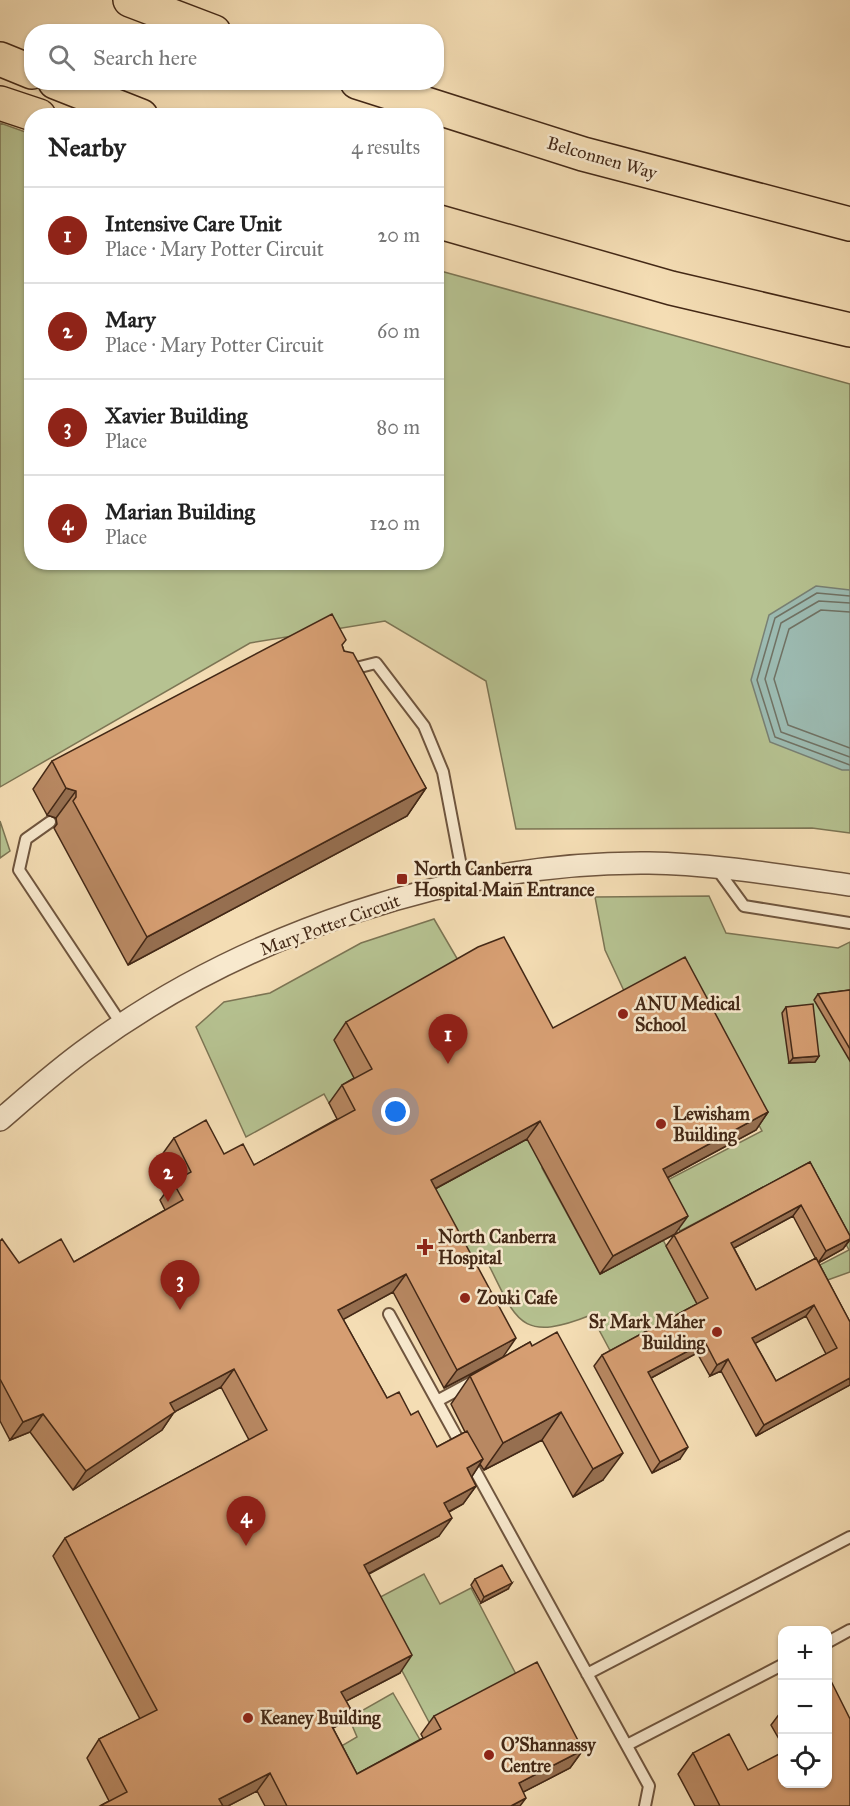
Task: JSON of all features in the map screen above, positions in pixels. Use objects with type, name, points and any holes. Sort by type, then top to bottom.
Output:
[{"type":"main road","points":[[130,0],[193,24]]},
{"type":"main road","points":[[0,59],[24,69]]},
{"type":"main road","points":[[75,90],[121,108]]},
{"type":"main road","name":"Belconnen Way","points":[[382,90],[439,108]]},
{"type":"main road","points":[[0,103],[24,111]]},
{"type":"main road","name":"Belconnen Way","points":[[444,110],[583,154],[850,224]]},
{"type":"main road","points":[[444,223],[671,288],[850,330]]},
{"type":"street","name":"Mary Potter Circuit","points":[[0,1120],[66,1065],[122,1025],[188,986],[255,952],[312,928],[364,910],[464,882],[528,870],[649,863],[716,867],[850,885]]},
{"type":"lane","points":[[342,671],[376,663],[424,726],[443,772],[464,882]]},
{"type":"lane","points":[[50,822],[26,839],[19,870],[122,1025]]},
{"type":"lane","points":[[716,867],[744,906],[850,922]]},
{"type":"lane","points":[[389,1314],[649,1786],[645,1806]]},
{"type":"lane","points":[[437,1401],[486,1375]]},
{"type":"lane","points":[[587,1674],[850,1537]]},
{"type":"lane","points":[[832,1640],[850,1630]]},
{"type":"lane","points":[[627,1745],[778,1668]]},
{"type":"green space","points":[[0,123],[24,132],[24,570],[444,570],[444,272],[850,384],[850,833],[812,828],[516,829],[486,681],[385,621],[250,643],[0,787]]},
{"type":"green space","points":[[0,821],[10,851],[0,858]]},
{"type":"green space","points":[[709,896],[726,933],[838,948],[850,942],[850,1272],[822,1282],[814,1268],[849,1250],[804,1166],[680,1231],[656,1186],[762,1131],[674,969],[625,993],[605,950],[595,897]]},
{"type":"green space","points":[[434,919],[462,967],[359,1087],[329,1103],[324,1094],[246,1137],[196,1027],[224,1002],[270,993],[361,943]]},
{"type":"green space","points":[[566,1118],[542,1168],[600,1274],[663,1240],[700,1309],[613,1356],[591,1315],[566,1324],[546,1327],[532,1325],[520,1319],[503,1294],[483,1254],[448,1254],[418,1198]]},
{"type":"green space","points":[[424,1574],[440,1604],[471,1588],[518,1678],[430,1724],[367,1604]]},
{"type":"green space","points":[[393,1693],[423,1745],[356,1782],[338,1748],[357,1737],[349,1718]]},
{"type":"water","points":[[816,586],[850,590],[850,770],[842,770],[770,742],[751,680],[769,615]]},
{"type":"building","points":[[332,614],[346,640],[342,645],[344,651],[353,653],[426,788],[147,937],[73,801],[76,791],[66,788],[52,761]]},
{"type":"building","points":[[504,937],[553,1028],[685,957],[768,1112],[663,1169],[688,1216],[613,1256],[540,1121],[431,1180],[516,1338],[457,1370],[406,1274],[338,1310],[387,1398],[399,1392],[411,1415],[418,1411],[437,1447],[467,1431],[483,1459],[467,1468],[476,1486],[444,1503],[452,1518],[364,1565],[412,1655],[341,1692],[350,1708],[328,1719],[357,1774],[441,1729],[434,1716],[537,1662],[583,1750],[519,1783],[526,1798],[511,1806],[287,1806],[270,1773],[219,1799],[223,1806],[100,1806],[127,1792],[99,1739],[157,1710],[65,1538],[267,1430],[234,1369],[170,1403],[175,1412],[86,1471],[43,1414],[23,1422],[0,1379],[0,1241],[2,1239],[19,1263],[61,1239],[74,1262],[183,1200],[173,1182],[191,1172],[174,1138],[206,1120],[224,1154],[243,1144],[254,1165],[355,1110],[342,1085],[372,1069],[346,1022],[478,947]]},
{"type":"building","points":[[850,990],[850,1049],[818,994]]},
{"type":"building","points":[[813,1004],[819,1056],[793,1058],[786,1007]]},
{"type":"building","name":"Sr Mark Maher Building","points":[[810,1162],[850,1239],[826,1251],[801,1205],[731,1243],[756,1290],[816,1258],[850,1322],[850,1378],[764,1425],[728,1359],[717,1365],[705,1342],[648,1372],[688,1447],[660,1462],[602,1355],[708,1298],[674,1235]],"holes":[[[814,1305],[837,1348],[776,1381],[752,1338]]]},
{"type":"building","points":[[557,1332],[623,1453],[593,1469],[561,1412],[503,1443],[470,1376],[530,1342],[532,1346]]},
{"type":"building","points":[[502,1565],[512,1583],[484,1597],[475,1579]]},
{"type":"building","points":[[832,1683],[850,1719],[850,1806],[720,1806],[693,1753],[729,1734],[748,1770],[778,1755],[778,1788],[832,1788]]},
{"type":"place","name":"North Canberra Hospital Main Entrance","points":[[402,879]]},
{"type":"place","name":"ANU Medical School","points":[[623,1014]]},
{"type":"place","name":"Intensive Care Unit","points":[[448,1064]]},
{"type":"place","name":"Lewisham Building","points":[[661,1124]]},
{"type":"place","name":"Mary","points":[[168,1202]]},
{"type":"place","name":"North Canberra Hospital","points":[[425,1247]]},
{"type":"place","name":"Zouki Cafe","points":[[465,1298]]},
{"type":"place","name":"Xavier Building","points":[[180,1310]]},
{"type":"place","name":"Sr Mark Maher Building","points":[[717,1332]]},
{"type":"place","name":"Marian Building","points":[[246,1546]]},
{"type":"place","name":"Keaney Building","points":[[248,1718]]},
{"type":"place","name":"O’Shannassy Centre","points":[[489,1755]]}]
